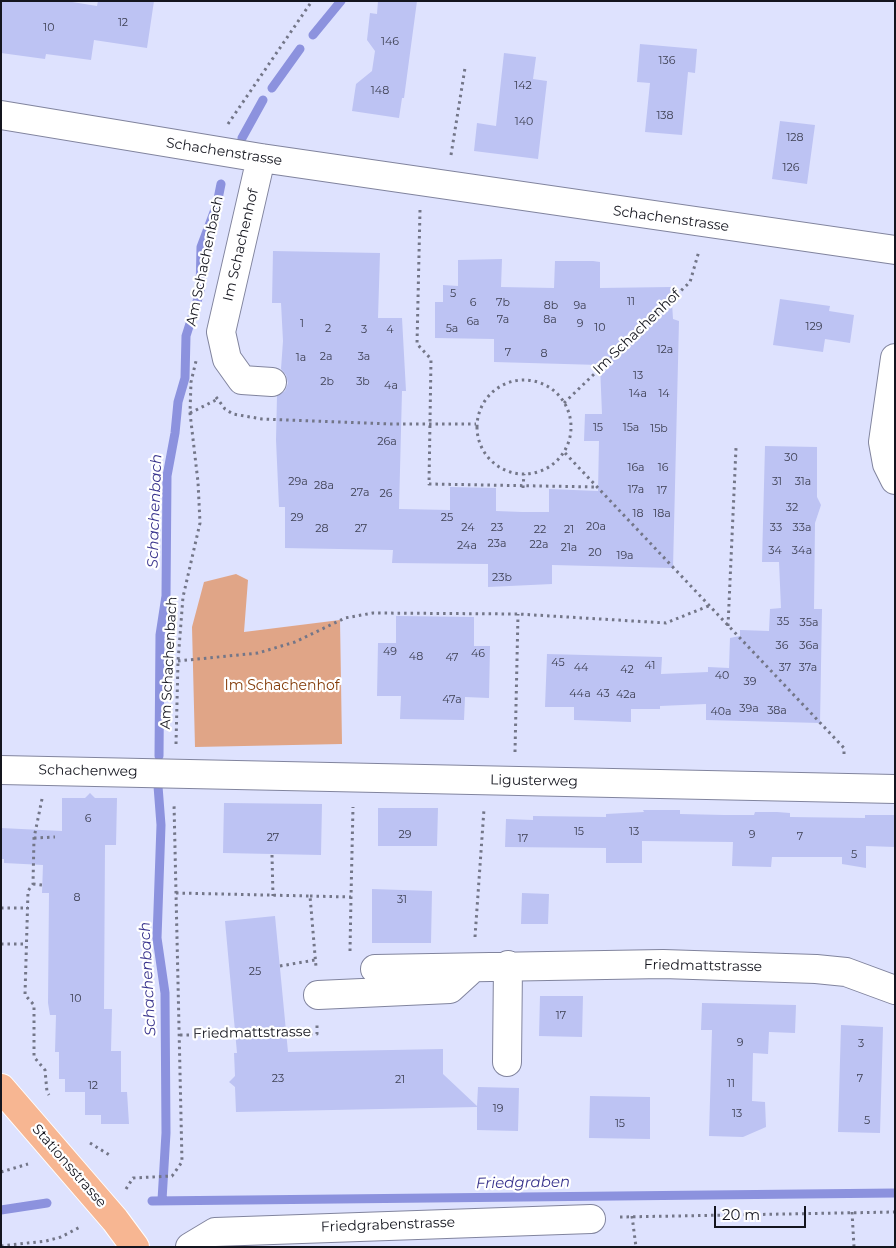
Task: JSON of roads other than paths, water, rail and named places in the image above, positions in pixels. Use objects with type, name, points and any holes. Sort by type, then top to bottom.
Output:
[{"type":"main road","name":"Stationsstrasse","points":[[1,1088],[106,1209],[135,1247]]},
{"type":"street","name":"Schachenstrasse","points":[[1,115],[216,152],[895,250]]},
{"type":"street","name":"Im Schachenhof","points":[[261,158],[221,332],[227,359],[242,380],[272,382]]},
{"type":"street","points":[[895,358],[884,442],[887,464],[895,480]]},
{"type":"street","name":"Schachenweg","points":[[1,770],[174,772]]},
{"type":"street","name":"Ligusterweg","points":[[174,772],[895,789]]},
{"type":"street","name":"Friedmattstrasse","points":[[376,969],[473,968],[508,965],[663,964],[816,969],[846,972],[895,990]]},
{"type":"street","points":[[507,1062],[508,965]]},
{"type":"street","points":[[318,995],[450,989],[473,968]]},
{"type":"street","name":"Friedgrabenstrasse","points":[[190,1247],[215,1232],[591,1219]]},
{"type":"waterway","name":"Schachenbach","points":[[313,35],[341,1]]},
{"type":"waterway","name":"Schachenbach","points":[[272,88],[300,49]]},
{"type":"waterway","name":"Schachenbach","points":[[242,138],[263,100]]},
{"type":"waterway","name":"Schachenbach","points":[[159,756],[160,635],[166,596],[167,476],[175,433],[178,402],[185,378],[186,336],[200,292],[201,247],[217,204],[221,184]]},
{"type":"waterway","name":"Schachenbach","points":[[158,786],[161,825],[157,938],[165,993],[166,1133],[162,1200]]},
{"type":"waterway","name":"Friedgraben","points":[[152,1201],[895,1193]]},
{"type":"waterway","name":"Friedgraben","points":[[1,1210],[47,1203]]}]
